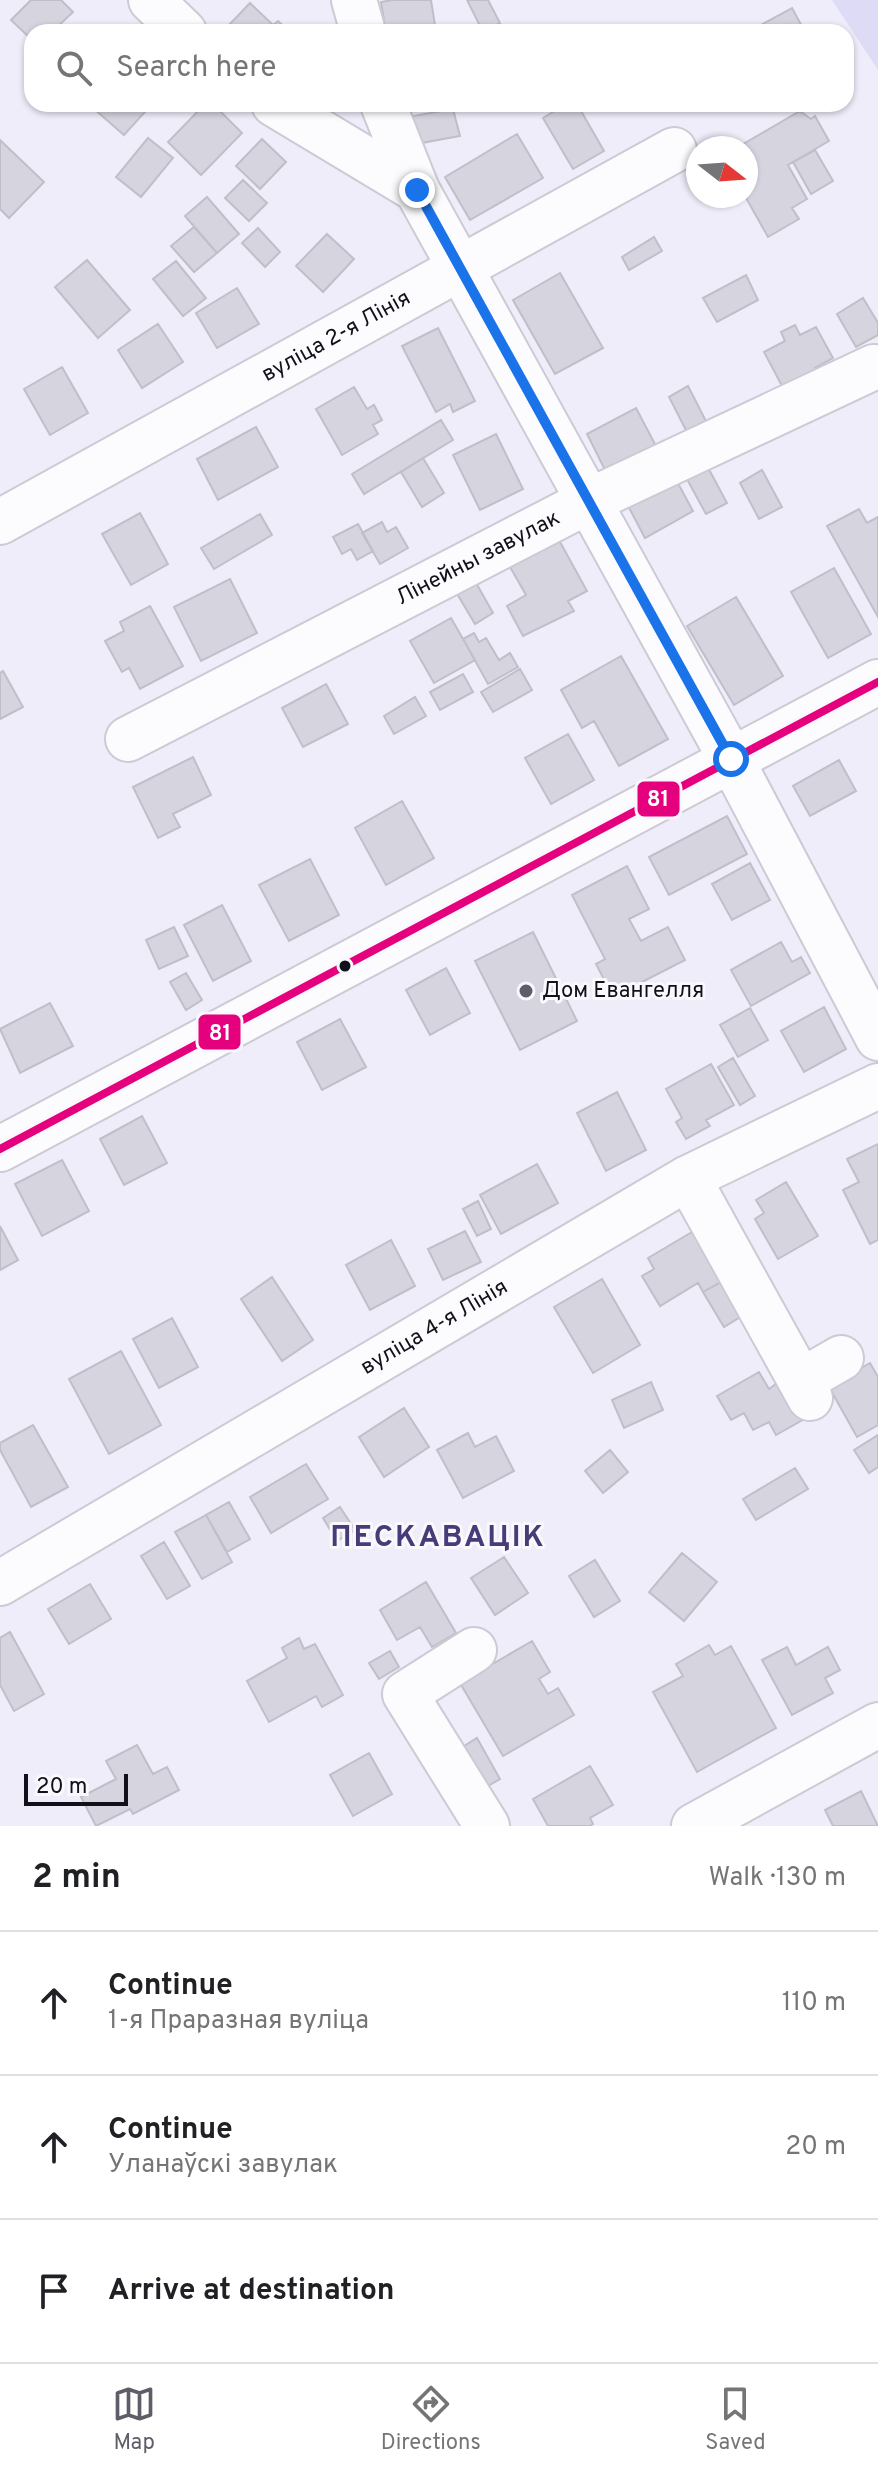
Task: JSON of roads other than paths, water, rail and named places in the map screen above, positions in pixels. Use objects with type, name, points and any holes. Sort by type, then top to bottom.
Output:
[{"type":"street","points":[[151,0],[176,24]]},
{"type":"street","points":[[354,0],[361,24]]},
{"type":"street","points":[[287,112],[417,190]]},
{"type":"street","points":[[386,112],[417,190],[460,271],[731,759],[878,1038]]},
{"type":"street","name":"вуліца 2-я Лінія","points":[[0,522],[460,271],[674,150]]},
{"type":"street","name":"Лінейны завулак","points":[[128,739],[587,502],[874,367]]},
{"type":"street","points":[[0,1149],[878,682]]},
{"type":"street","name":"вуліца 4-я Лінія","points":[[0,1583],[688,1178],[878,1086]]},
{"type":"street","points":[[688,1178],[805,1390],[841,1358]]},
{"type":"street","points":[[474,1650],[405,1694],[487,1826]]},
{"type":"street","points":[[694,1826],[878,1725]]},
{"type":"place","name":"Дом Евангелля","points":[[526,991]]},
{"type":"district","name":"ПЕСКАВАЦІК","points":[[438,1538]]}]
